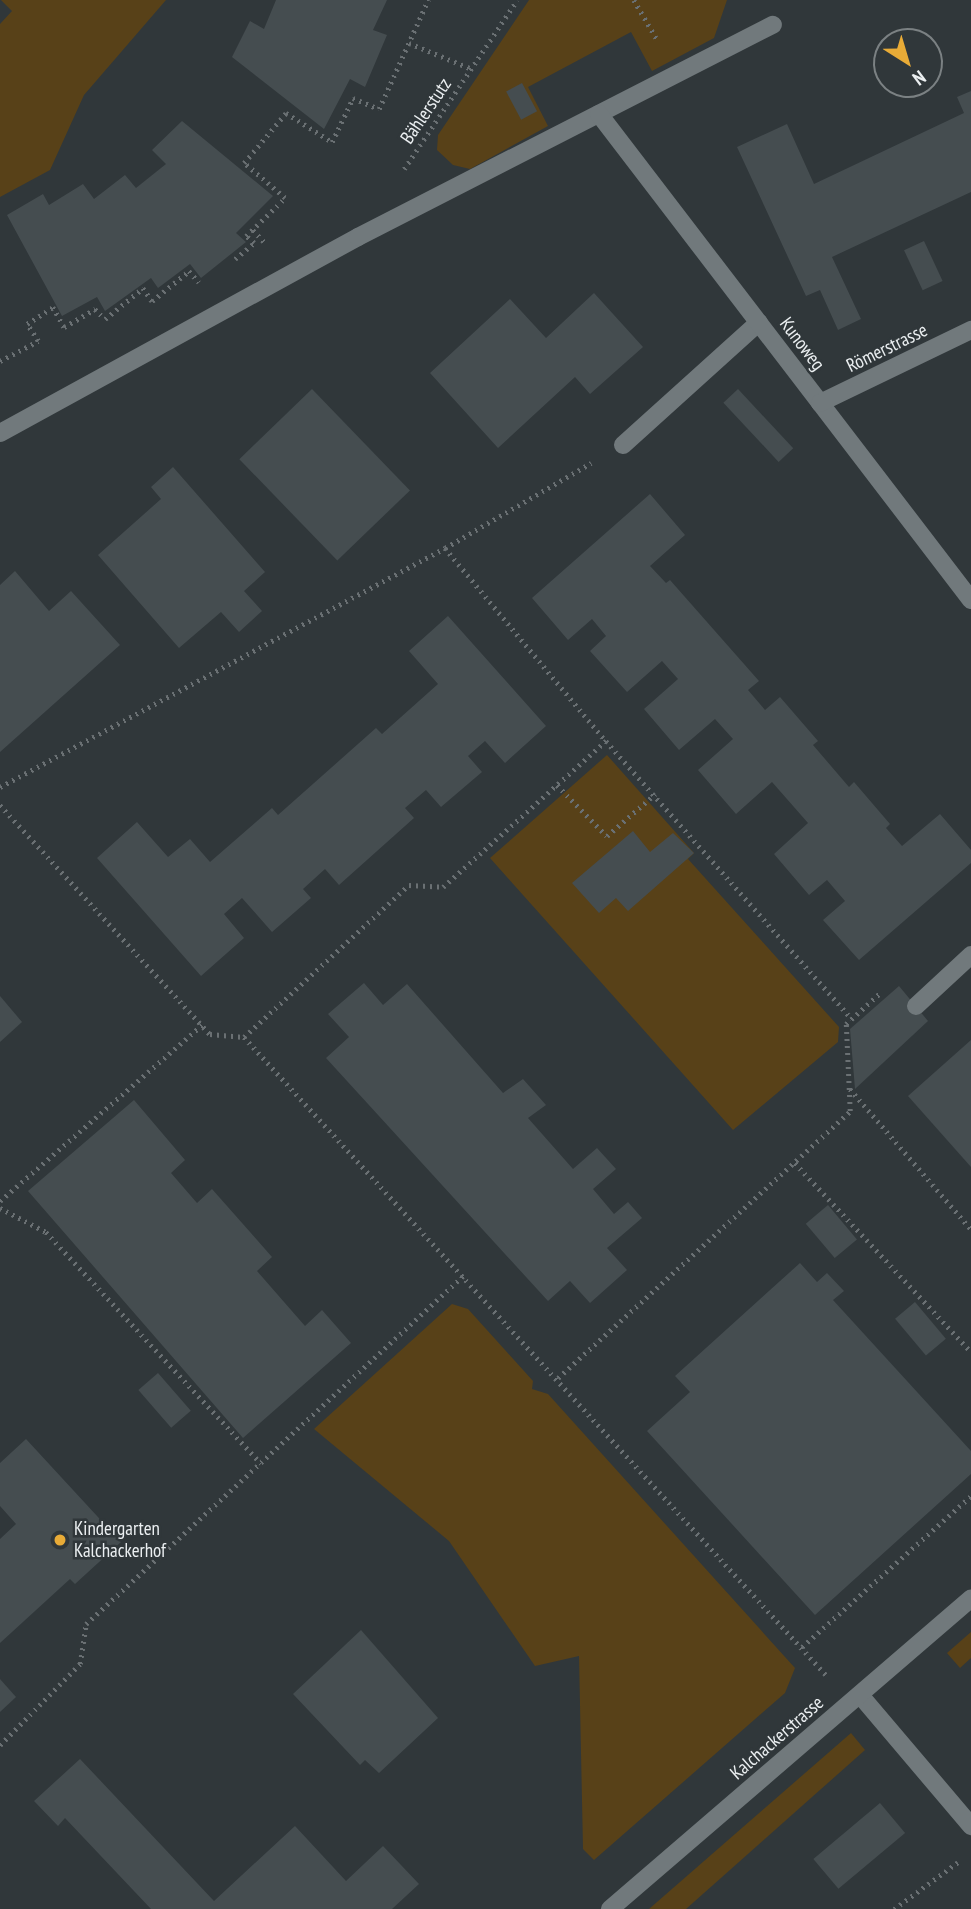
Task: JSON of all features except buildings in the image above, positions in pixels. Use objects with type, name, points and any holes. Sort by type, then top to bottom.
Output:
[{"type":"street","points":[[0,433],[358,237],[773,25]]},
{"type":"street","name":"Kunoweg","points":[[599,114],[971,600]]},
{"type":"street","points":[[623,445],[759,322]]},
{"type":"street","name":"Römerstrasse","points":[[820,403],[971,330]]},
{"type":"street","points":[[916,1006],[971,955]]},
{"type":"street","name":"Kalchackerstrasse","points":[[610,1909],[971,1599]]},
{"type":"street","points":[[855,1699],[971,1826]]},
{"type":"path","points":[[223,268],[254,243],[246,236],[285,198],[244,163],[286,113],[332,142],[353,98],[379,109],[429,0]]},
{"type":"path","name":"Bählerstutz","points":[[396,181],[517,0]]},
{"type":"path","points":[[634,0],[659,42],[670,78]]},
{"type":"path","points":[[410,43],[471,69]]},
{"type":"path","points":[[0,361],[38,341],[27,324],[53,307],[64,327],[95,309],[105,320],[143,289],[152,301],[189,271],[202,285],[213,277]]},
{"type":"path","points":[[0,787],[445,548],[623,445]]},
{"type":"path","points":[[445,548],[606,741],[852,1019]]},
{"type":"path","points":[[244,1037],[409,885],[443,887],[606,741]]},
{"type":"path","points":[[557,785],[607,836],[655,794]]},
{"type":"path","points":[[0,805],[210,1034],[244,1037],[802,1647],[855,1699]]},
{"type":"path","points":[[558,1378],[850,1111],[846,1024],[882,992]]},
{"type":"path","points":[[0,1201],[202,1025]]},
{"type":"path","points":[[849,1088],[971,1229]]},
{"type":"path","points":[[795,1163],[971,1352]]},
{"type":"path","points":[[0,1208],[46,1232],[261,1463]]},
{"type":"path","points":[[0,1745],[80,1664],[86,1624],[464,1275]]},
{"type":"path","points":[[802,1647],[971,1496]]},
{"type":"path","points":[[894,1909],[940,1872],[962,1860]]},
{"type":"shaded area","points":[[1,0],[166,0],[84,95],[50,170],[0,197],[0,24],[12,11]]},
{"type":"shaded area","points":[[529,0],[727,0],[714,38],[652,71],[631,32],[528,87],[548,126],[470,169],[453,165],[437,150],[438,135]]},
{"type":"shaded area","points":[[607,755],[694,853],[688,859],[839,1027],[838,1042],[733,1130],[490,858]]},
{"type":"shaded area","points":[[452,1304],[468,1309],[533,1381],[532,1389],[548,1394],[795,1668],[785,1693],[594,1860],[583,1849],[579,1656],[535,1666],[449,1541],[314,1429]]},
{"type":"shaded area","points":[[971,1632],[971,1658],[960,1668],[947,1653]]},
{"type":"shaded area","points":[[851,1733],[865,1750],[686,1909],[649,1909]]},
{"type":"place","name":"Kindergarten Kalchackerhof","points":[[60,1540]]}]
